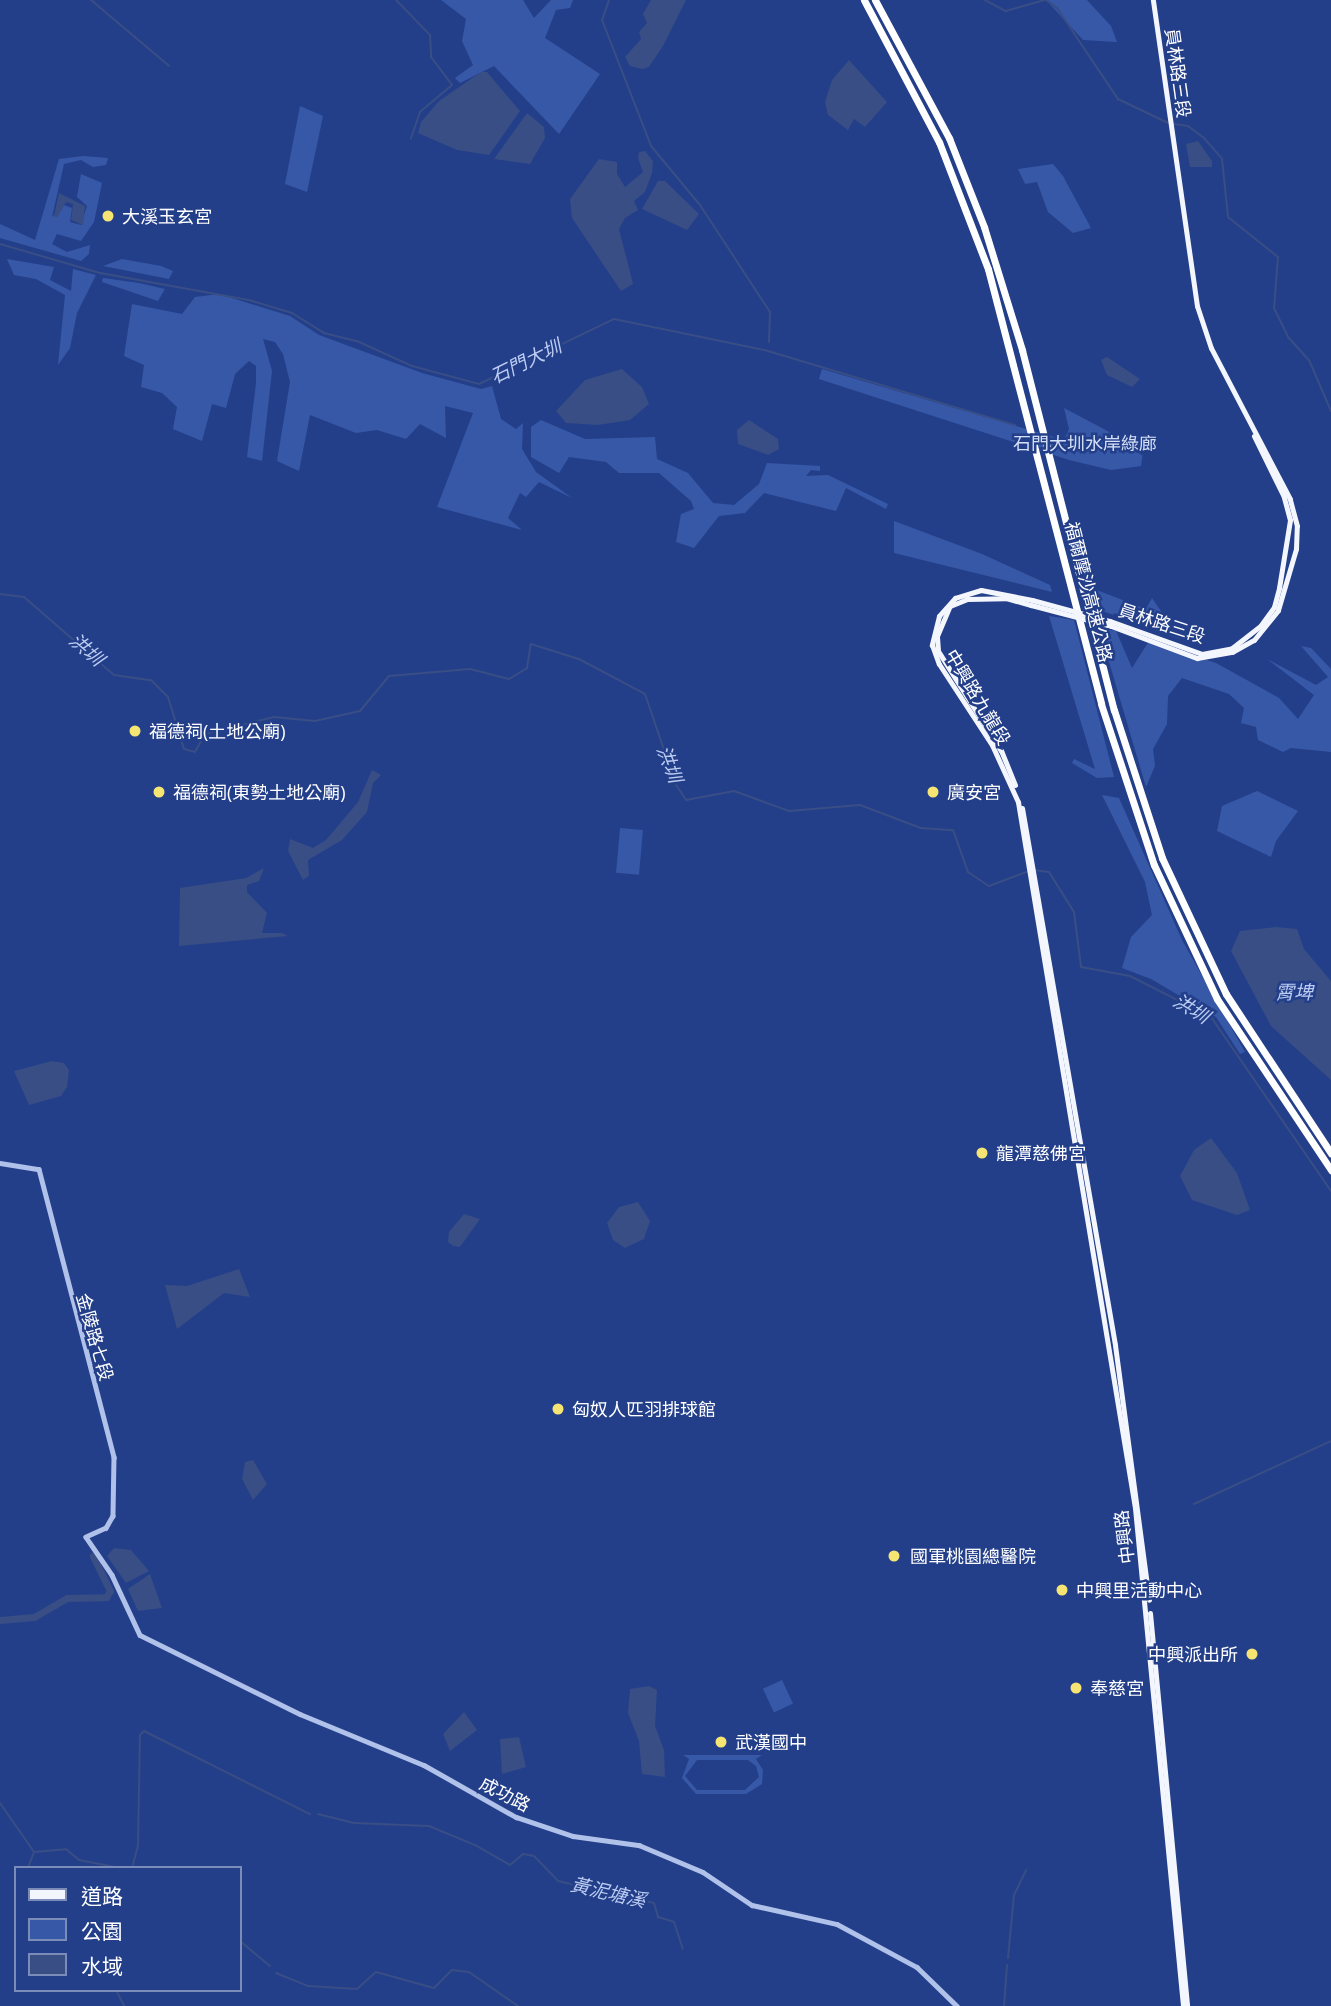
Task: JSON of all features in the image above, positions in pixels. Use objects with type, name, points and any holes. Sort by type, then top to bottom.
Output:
[{"type":"highway","name":"福爾摩沙高速公路","points":[[864,0],[919,100],[957,185],[988,269],[1030,421],[1101,704],[1154,865],[1217,999],[1331,1170]]},
{"type":"highway","name":"福爾摩沙高速公路","points":[[875,0],[929,95],[967,178],[1003,284],[1114,710],[1162,858],[1226,994],[1331,1153]]},
{"type":"main road","name":"員林路三段","points":[[1007,596],[1111,623],[1181,653],[1213,658],[1254,640],[1278,610],[1287,581],[1297,526],[1283,482],[1252,430],[1211,348],[1197,306],[1153,0]]},
{"type":"main road","name":"中興路九龍段","points":[[1007,596],[977,597],[950,606],[939,625],[938,651],[1012,773],[1066,1069]]},
{"type":"main road","name":"中興路","points":[[1066,1069],[1139,1513],[1185,2006]]},
{"type":"street","name":"金陵路七段","points":[[0,1163],[38,1169],[114,1457],[114,1516],[106,1528],[86,1537]]},
{"type":"street","name":"成功路","points":[[86,1537],[112,1575],[136,1630],[163,1648],[217,1669],[300,1714],[424,1765],[516,1817],[573,1836],[639,1845],[703,1872],[752,1905],[837,1924],[917,1967],[957,2006]]},
{"type":"green space","points":[[441,0],[523,0],[534,18],[551,0],[573,0],[570,8],[556,10],[545,38],[600,74],[559,134],[494,66],[460,83],[455,78],[473,65],[462,41],[466,19]]},
{"type":"green space","points":[[1046,0],[1087,0],[1111,26],[1117,42],[1083,40]]},
{"type":"green space","points":[[300,106],[323,116],[307,192],[285,184]]},
{"type":"green space","points":[[83,156],[108,158],[106,165],[93,167],[81,160],[64,164],[52,217],[64,205],[72,208],[70,222],[81,225],[87,206],[77,197],[81,174],[102,183],[94,222],[81,241],[57,234],[52,244],[67,252],[90,245],[89,254],[81,261],[0,238],[0,224],[35,240],[59,159]]},
{"type":"green space","points":[[1053,164],[1063,176],[1091,228],[1073,233],[1048,212],[1037,182],[1025,184],[1018,169]]},
{"type":"green space","points":[[7,259],[54,267],[50,280],[71,291],[73,269],[96,275],[77,313],[70,348],[58,365],[65,295],[36,279],[14,275]]},
{"type":"green space","points":[[122,259],[161,266],[173,271],[169,279],[103,266]]},
{"type":"green space","points":[[103,278],[165,289],[158,301],[102,282]]},
{"type":"green space","points":[[219,294],[290,316],[319,335],[422,373],[481,389],[492,386],[501,419],[516,429],[523,423],[522,449],[536,472],[572,498],[539,482],[526,497],[520,493],[508,518],[522,530],[437,507],[473,413],[445,406],[446,438],[420,424],[406,439],[377,430],[356,433],[310,415],[299,471],[277,461],[290,382],[283,354],[275,342],[263,339],[272,371],[262,461],[247,457],[256,383],[256,366],[249,361],[235,374],[226,408],[212,404],[202,441],[173,429],[177,407],[162,393],[141,387],[144,365],[124,356],[132,304],[182,314],[195,297]]},
{"type":"green space","name":"石門大圳水岸綠廊","points":[[822,369],[1064,440],[1069,429],[1064,408],[1117,436],[1145,436],[1141,466],[1111,470],[1069,460],[819,379]]},
{"type":"green space","points":[[541,420],[585,439],[655,437],[657,459],[688,473],[713,503],[734,505],[759,484],[767,463],[820,466],[820,471],[811,470],[806,476],[828,475],[888,504],[886,509],[846,488],[836,511],[764,493],[745,513],[719,516],[694,548],[676,542],[681,514],[694,509],[691,501],[659,473],[619,473],[606,462],[569,457],[559,473],[531,457],[531,427]]},
{"type":"green space","points":[[894,521],[982,554],[1050,585],[1052,592],[894,553]]},
{"type":"green space","points":[[1094,589],[1146,609],[1152,598],[1180,639],[1097,609]]},
{"type":"green space","points":[[1049,616],[1074,620],[1114,777],[1097,778],[1072,763],[1074,759],[1095,769]]},
{"type":"green space","points":[[1099,628],[1116,631],[1132,668],[1149,641],[1216,663],[1279,698],[1298,719],[1314,695],[1267,659],[1316,685],[1328,677],[1301,646],[1311,648],[1331,669],[1331,752],[1291,748],[1283,752],[1258,740],[1256,727],[1241,723],[1244,708],[1229,694],[1182,678],[1168,696],[1167,724],[1153,749],[1155,766],[1146,787]]},
{"type":"green space","points":[[1257,791],[1298,811],[1276,841],[1271,857],[1217,831],[1222,806]]},
{"type":"green space","points":[[1102,795],[1119,798],[1182,940],[1245,1052],[1240,1054],[1216,1017],[1151,979],[1122,968],[1131,937],[1152,915],[1145,882]]},
{"type":"green space","points":[[620,828],[643,830],[639,875],[616,873]]},
{"type":"green space","points":[[782,1680],[793,1704],[774,1712],[763,1689]]},
{"type":"green space","points":[[683,1755],[762,1755],[756,1759],[763,1770],[762,1784],[746,1794],[696,1794],[682,1778],[689,1759]],"holes":[[[697,1760],[748,1760],[756,1766],[759,1777],[745,1790],[697,1790],[685,1776]]]},
{"type":"water","points":[[651,0],[686,0],[663,46],[649,67],[642,69],[630,66],[625,57],[641,39],[639,32],[647,23],[643,14]]},
{"type":"water","points":[[849,60],[887,102],[865,127],[854,119],[848,130],[828,115],[825,102],[832,80]]},
{"type":"water","points":[[481,72],[487,72],[520,111],[489,155],[457,150],[418,133],[421,122],[439,101]]},
{"type":"water","points":[[527,113],[544,127],[545,138],[530,164],[494,159]]},
{"type":"water","points":[[1198,141],[1212,161],[1212,167],[1190,167],[1186,144]]},
{"type":"water","points":[[645,151],[653,161],[652,173],[645,192],[634,201],[638,210],[625,218],[619,229],[633,284],[621,291],[572,218],[570,199],[599,159],[617,162],[617,174],[625,187],[643,172],[638,158],[639,152]]},
{"type":"water","points":[[658,181],[665,181],[699,214],[687,230],[642,209]]},
{"type":"water","points":[[59,193],[85,206],[83,225],[71,220],[73,204],[66,202],[57,218],[54,216]]},
{"type":"water","points":[[1107,357],[1140,379],[1132,387],[1107,375],[1101,360]]},
{"type":"water","points":[[622,369],[642,387],[649,404],[630,420],[598,425],[566,423],[556,411],[585,380]]},
{"type":"water","points":[[749,420],[778,439],[779,449],[768,455],[738,444],[737,430]]},
{"type":"water","points":[[372,770],[381,775],[373,783],[367,812],[342,840],[308,860],[309,876],[303,880],[288,851],[290,839],[313,848],[326,840],[358,802]]},
{"type":"water","points":[[264,868],[259,881],[247,885],[247,892],[267,913],[262,933],[282,933],[288,936],[179,946],[180,888],[246,878]]},
{"type":"water","name":"霄埤","points":[[1277,927],[1297,929],[1304,949],[1331,981],[1331,1080],[1271,1026],[1231,951],[1240,931]]},
{"type":"water","points":[[52,1061],[64,1063],[69,1070],[67,1087],[61,1096],[29,1105],[14,1071]]},
{"type":"water","points":[[1211,1138],[1237,1173],[1250,1210],[1237,1215],[1192,1200],[1180,1176],[1194,1150]]},
{"type":"water","points":[[638,1202],[650,1221],[644,1239],[625,1248],[613,1240],[607,1223],[619,1207]]},
{"type":"water","points":[[464,1214],[480,1219],[460,1247],[453,1246],[448,1242],[449,1232]]},
{"type":"water","points":[[239,1269],[250,1297],[224,1293],[177,1329],[165,1285],[187,1286]]},
{"type":"water","points":[[253,1460],[267,1484],[253,1500],[242,1479],[245,1462]]},
{"type":"water","points":[[114,1548],[131,1550],[149,1571],[126,1583],[107,1556]]},
{"type":"water","points":[[150,1574],[162,1608],[138,1611],[128,1589]]},
{"type":"water","points":[[649,1686],[657,1690],[655,1726],[664,1750],[665,1777],[642,1774],[639,1741],[628,1713],[630,1689]]},
{"type":"water","points":[[464,1712],[477,1730],[450,1751],[443,1734]]},
{"type":"water","points":[[519,1737],[526,1767],[502,1774],[500,1739]]},
{"type":"waterway","points":[[91,0],[169,66]]},
{"type":"waterway","points":[[396,0],[430,35],[431,57],[452,85],[420,112],[411,138]]},
{"type":"waterway","points":[[609,0],[602,20],[651,146],[700,205],[770,312],[769,342]]},
{"type":"waterway","points":[[985,0],[1006,11],[1044,0]]},
{"type":"waterway","points":[[1046,0],[1057,8],[1118,99],[1168,123]]},
{"type":"waterway","points":[[1174,124],[1188,126],[1204,138],[1222,159],[1228,217],[1278,257],[1274,308],[1288,337],[1309,360],[1331,411]]},
{"type":"waterway","name":"石門大圳","points":[[0,244],[100,273],[249,300],[292,313],[324,333],[357,341],[412,366],[479,384],[614,319],[768,351],[1015,425]]},
{"type":"waterway","name":"洪圳","points":[[0,594],[24,597],[114,675],[151,680],[168,697],[184,749],[195,752],[205,734],[274,717],[315,721],[360,711],[389,676],[470,669],[509,679],[527,668],[531,644],[579,659],[645,694],[676,785],[686,800],[734,791],[789,811],[860,805],[921,828],[953,830],[968,872],[989,886],[1029,871]]},
{"type":"waterway","name":"洪圳","points":[[1034,870],[1049,872],[1074,912],[1081,967],[1130,976],[1211,1017],[1331,1191]]},
{"type":"waterway","points":[[1194,1504],[1331,1441]]},
{"type":"waterway","points":[[0,1620],[34,1617],[67,1598],[106,1597],[110,1591],[93,1556]]},
{"type":"waterway","name":"黃泥塘溪","points":[[133,1866],[138,1846],[140,1735],[144,1731],[310,1814]]},
{"type":"waterway","points":[[0,1803],[34,1852],[29,1866]]},
{"type":"waterway","name":"黃泥塘溪","points":[[318,1814],[354,1823],[429,1826],[475,1845],[510,1865],[523,1854],[534,1856],[558,1881],[654,1903],[658,1917],[674,1922],[683,1949]]},
{"type":"waterway","name":"黃泥塘溪","points":[[34,1852],[66,1849],[79,1860],[110,1866]]},
{"type":"waterway","points":[[1008,1958],[1014,1895],[1026,1870]]},
{"type":"waterway","name":"黃泥塘溪","points":[[242,1943],[270,1966]]},
{"type":"waterway","points":[[1004,2006],[1007,1965]]},
{"type":"waterway","name":"黃泥塘溪","points":[[276,1973],[308,1986],[357,1989],[376,1972],[434,1988],[452,1970],[469,1972],[518,2006]]},
{"type":"waterway","points":[[117,1992],[124,2006]]},
{"type":"place","name":"大溪玉玄宮","points":[[108,216]]},
{"type":"place","name":"福德祠(土地公廟)","points":[[135,731]]},
{"type":"place","name":"福德祠(東勢土地公廟)","points":[[159,792]]},
{"type":"place","name":"廣安宮","points":[[933,792]]},
{"type":"place","name":"龍潭慈佛宮","points":[[982,1153]]},
{"type":"place","name":"匈奴人匹羽排球館","points":[[558,1409]]},
{"type":"place","name":"國軍桃園總醫院","points":[[894,1556]]},
{"type":"place","name":"中興里活動中心","points":[[1062,1590]]},
{"type":"place","name":"中興派出所","points":[[1252,1654]]},
{"type":"place","name":"奉慈宮","points":[[1076,1688]]},
{"type":"place","name":"武漢國中","points":[[721,1742]]}]
